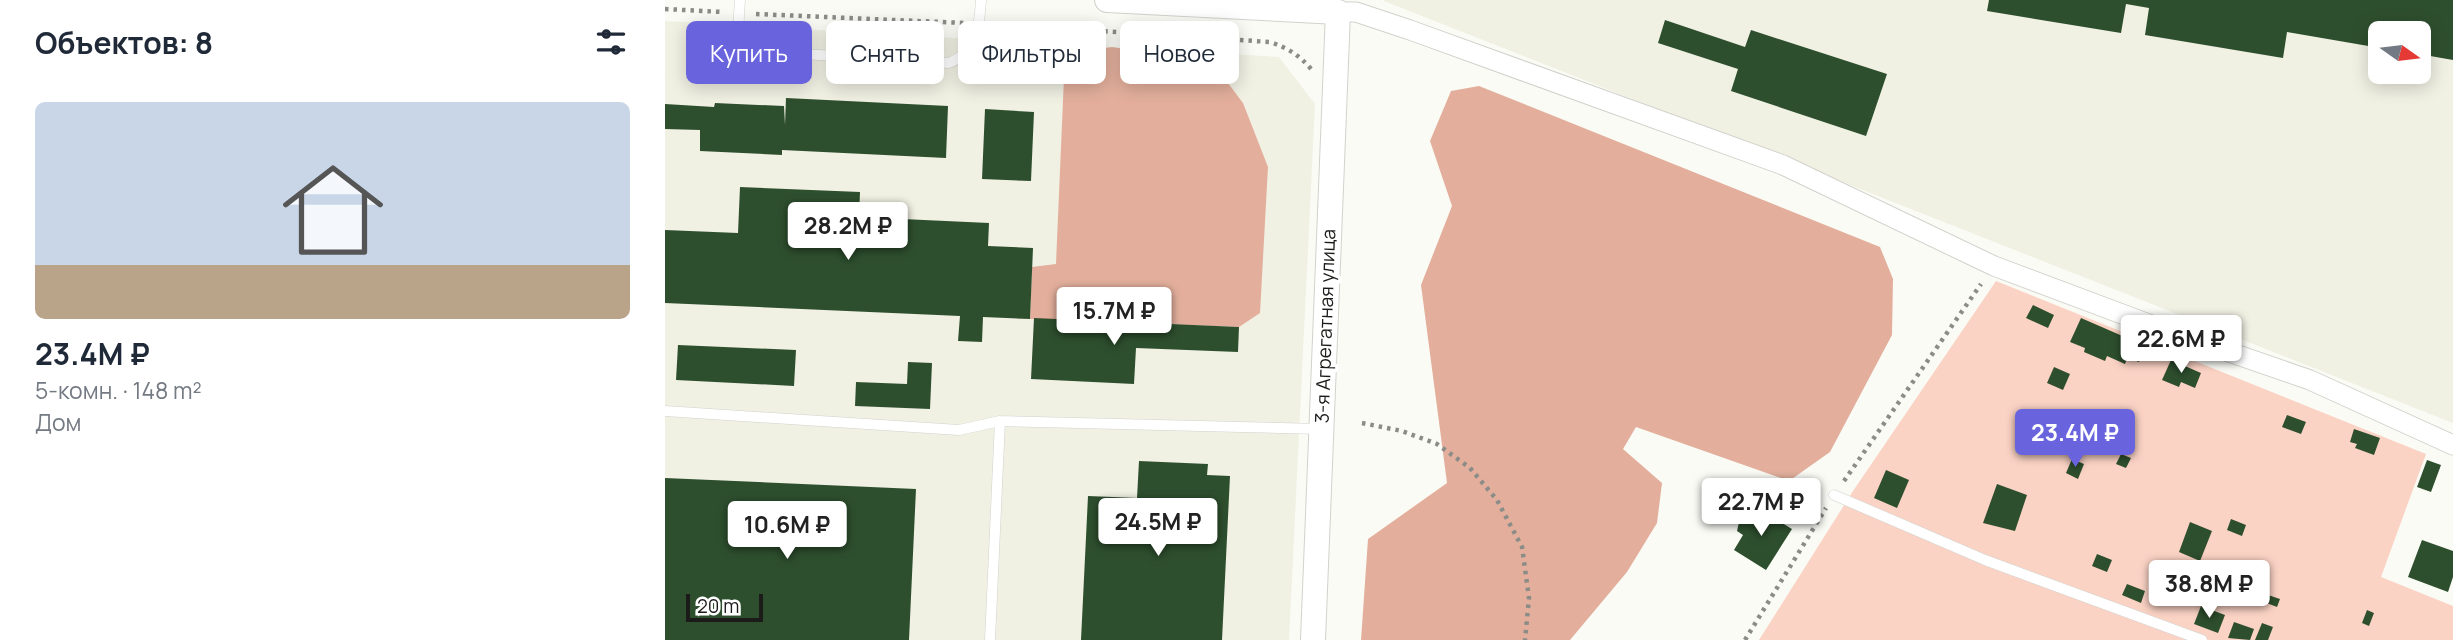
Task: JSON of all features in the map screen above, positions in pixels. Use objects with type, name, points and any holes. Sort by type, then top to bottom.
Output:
[{"type":"street","points":[[1107,0],[1346,6],[1783,165],[1994,266],[2154,326],[2310,380],[2453,445]]},
{"type":"street","name":"3-я Агрегатная улица","points":[[1313,640],[1321,429],[1346,6]]},
{"type":"lane","points":[[740,0],[739,34],[742,42],[753,51],[942,63],[958,59]]},
{"type":"lane","points":[[979,21],[981,0]]},
{"type":"lane","points":[[665,411],[959,430],[1000,421],[1321,429]]},
{"type":"lane","points":[[990,640],[1000,421]]},
{"type":"lane","points":[[1834,495],[1985,560],[2202,640]]},
{"type":"path","points":[[665,9],[958,22]]},
{"type":"path","points":[[1106,31],[1270,42],[1301,58],[1316,78]]},
{"type":"path","points":[[1745,640],[1834,495],[1994,266]]},
{"type":"path","points":[[1362,423],[1402,431],[1437,444],[1470,468],[1497,500],[1522,547],[1529,598],[1525,640]]},
{"type":"shaded area","points":[[2453,0],[2453,423],[1384,1]]},
{"type":"shaded area","points":[[665,21],[686,22],[686,84],[812,84],[812,30],[826,30],[826,84],[944,84],[944,37],[958,38],[958,84],[1106,84],[1106,47],[1120,48],[1120,84],[1239,84],[1239,55],[1279,57],[1315,104],[1289,640],[665,640]]},
{"type":"shaded area","points":[[1106,48],[1120,48],[1120,84],[1229,84],[1243,103],[1268,167],[1260,313],[1239,327],[1030,319],[1032,267],[1056,264],[1064,84],[1106,84]]},
{"type":"shaded area","points":[[1479,86],[1880,247],[1893,279],[1892,335],[1830,452],[1789,481],[1636,427],[1623,449],[1662,483],[1657,523],[1627,572],[1570,640],[1361,640],[1368,539],[1447,483],[1421,285],[1452,206],[1430,141],[1451,91]]},
{"type":"shaded area","points":[[1996,281],[2426,454],[2381,577],[2453,606],[2453,640],[1759,640],[1853,491]]},
{"type":"building","points":[[1989,0],[2453,0],[2453,60],[2431,56],[2431,21],[2368,21],[2368,46],[2287,32],[2283,58],[2145,35],[2149,8],[2126,4],[2121,33],[1987,11]]},
{"type":"building","points":[[1665,20],[1745,47],[1751,30],[1887,74],[1866,136],[1731,91],[1738,69],[1658,43]]},
{"type":"building","points":[[786,98],[948,106],[946,158],[782,150],[782,155],[700,151],[700,130],[665,129],[665,104],[714,107],[715,103],[784,106],[785,125]]},
{"type":"building","points":[[985,109],[1034,112],[1031,181],[982,179]]},
{"type":"building","points":[[740,187],[860,192],[859,217],[989,223],[988,246],[1033,248],[1030,319],[983,317],[982,342],[958,341],[960,316],[665,303],[665,230],[738,233]]},
{"type":"building","points":[[2033,305],[2054,315],[2048,328],[2026,318]]},
{"type":"building","points":[[1034,318],[1239,327],[1238,352],[1136,348],[1134,384],[1031,379]]},
{"type":"building","points":[[2081,318],[2134,341],[2125,364],[2107,356],[2105,361],[2084,352],[2085,348],[2070,342]]},
{"type":"building","points":[[2136,342],[2145,346],[2139,362],[2129,358]]},
{"type":"building","points":[[678,345],[796,350],[794,386],[676,380]]},
{"type":"building","points":[[2171,360],[2201,373],[2195,388],[2181,382],[2179,387],[2162,380]]},
{"type":"building","points":[[908,362],[932,363],[930,409],[855,406],[856,382],[907,384]]},
{"type":"building","points":[[2054,367],[2070,374],[2063,390],[2047,383]]},
{"type":"building","points":[[2287,415],[2306,422],[2301,434],[2282,427]]},
{"type":"building","points":[[2354,429],[2380,438],[2374,455],[2355,448],[2357,444],[2350,442]]},
{"type":"building","points":[[2121,454],[2131,458],[2126,468],[2116,464]]},
{"type":"building","points":[[2072,459],[2084,464],[2078,479],[2066,473]]},
{"type":"building","points":[[2427,460],[2441,465],[2431,492],[2417,487]]},
{"type":"building","points":[[1139,461],[1208,464],[1207,475],[1230,476],[1222,640],[1081,640],[1088,496],[1137,498]]},
{"type":"building","points":[[1886,470],[1909,480],[1897,508],[1874,498]]},
{"type":"building","points":[[665,478],[916,489],[909,640],[665,640]]},
{"type":"building","points":[[1997,484],[2027,495],[2015,531],[1983,523]]},
{"type":"building","points":[[1759,509],[1792,529],[1766,570],[1734,550],[1743,535],[1737,531],[1740,518],[1746,517],[1752,521]]},
{"type":"building","points":[[2231,519],[2246,525],[2242,536],[2227,530]]},
{"type":"building","points":[[2190,522],[2212,531],[2200,561],[2179,552]]},
{"type":"building","points":[[2422,540],[2453,551],[2453,577],[2448,592],[2408,577]]},
{"type":"building","points":[[2097,554],[2112,560],[2107,572],[2092,566]]},
{"type":"building","points":[[2127,584],[2145,591],[2141,603],[2122,595]]},
{"type":"building","points":[[2262,593],[2280,599],[2277,607],[2259,600]]},
{"type":"building","points":[[2201,606],[2225,615],[2218,633],[2194,624]]},
{"type":"building","points":[[2367,610],[2374,613],[2369,626],[2362,623]]},
{"type":"building","points":[[2234,622],[2254,629],[2250,640],[2228,638]]},
{"type":"building","points":[[2262,623],[2273,627],[2268,640],[2255,640]]}]
